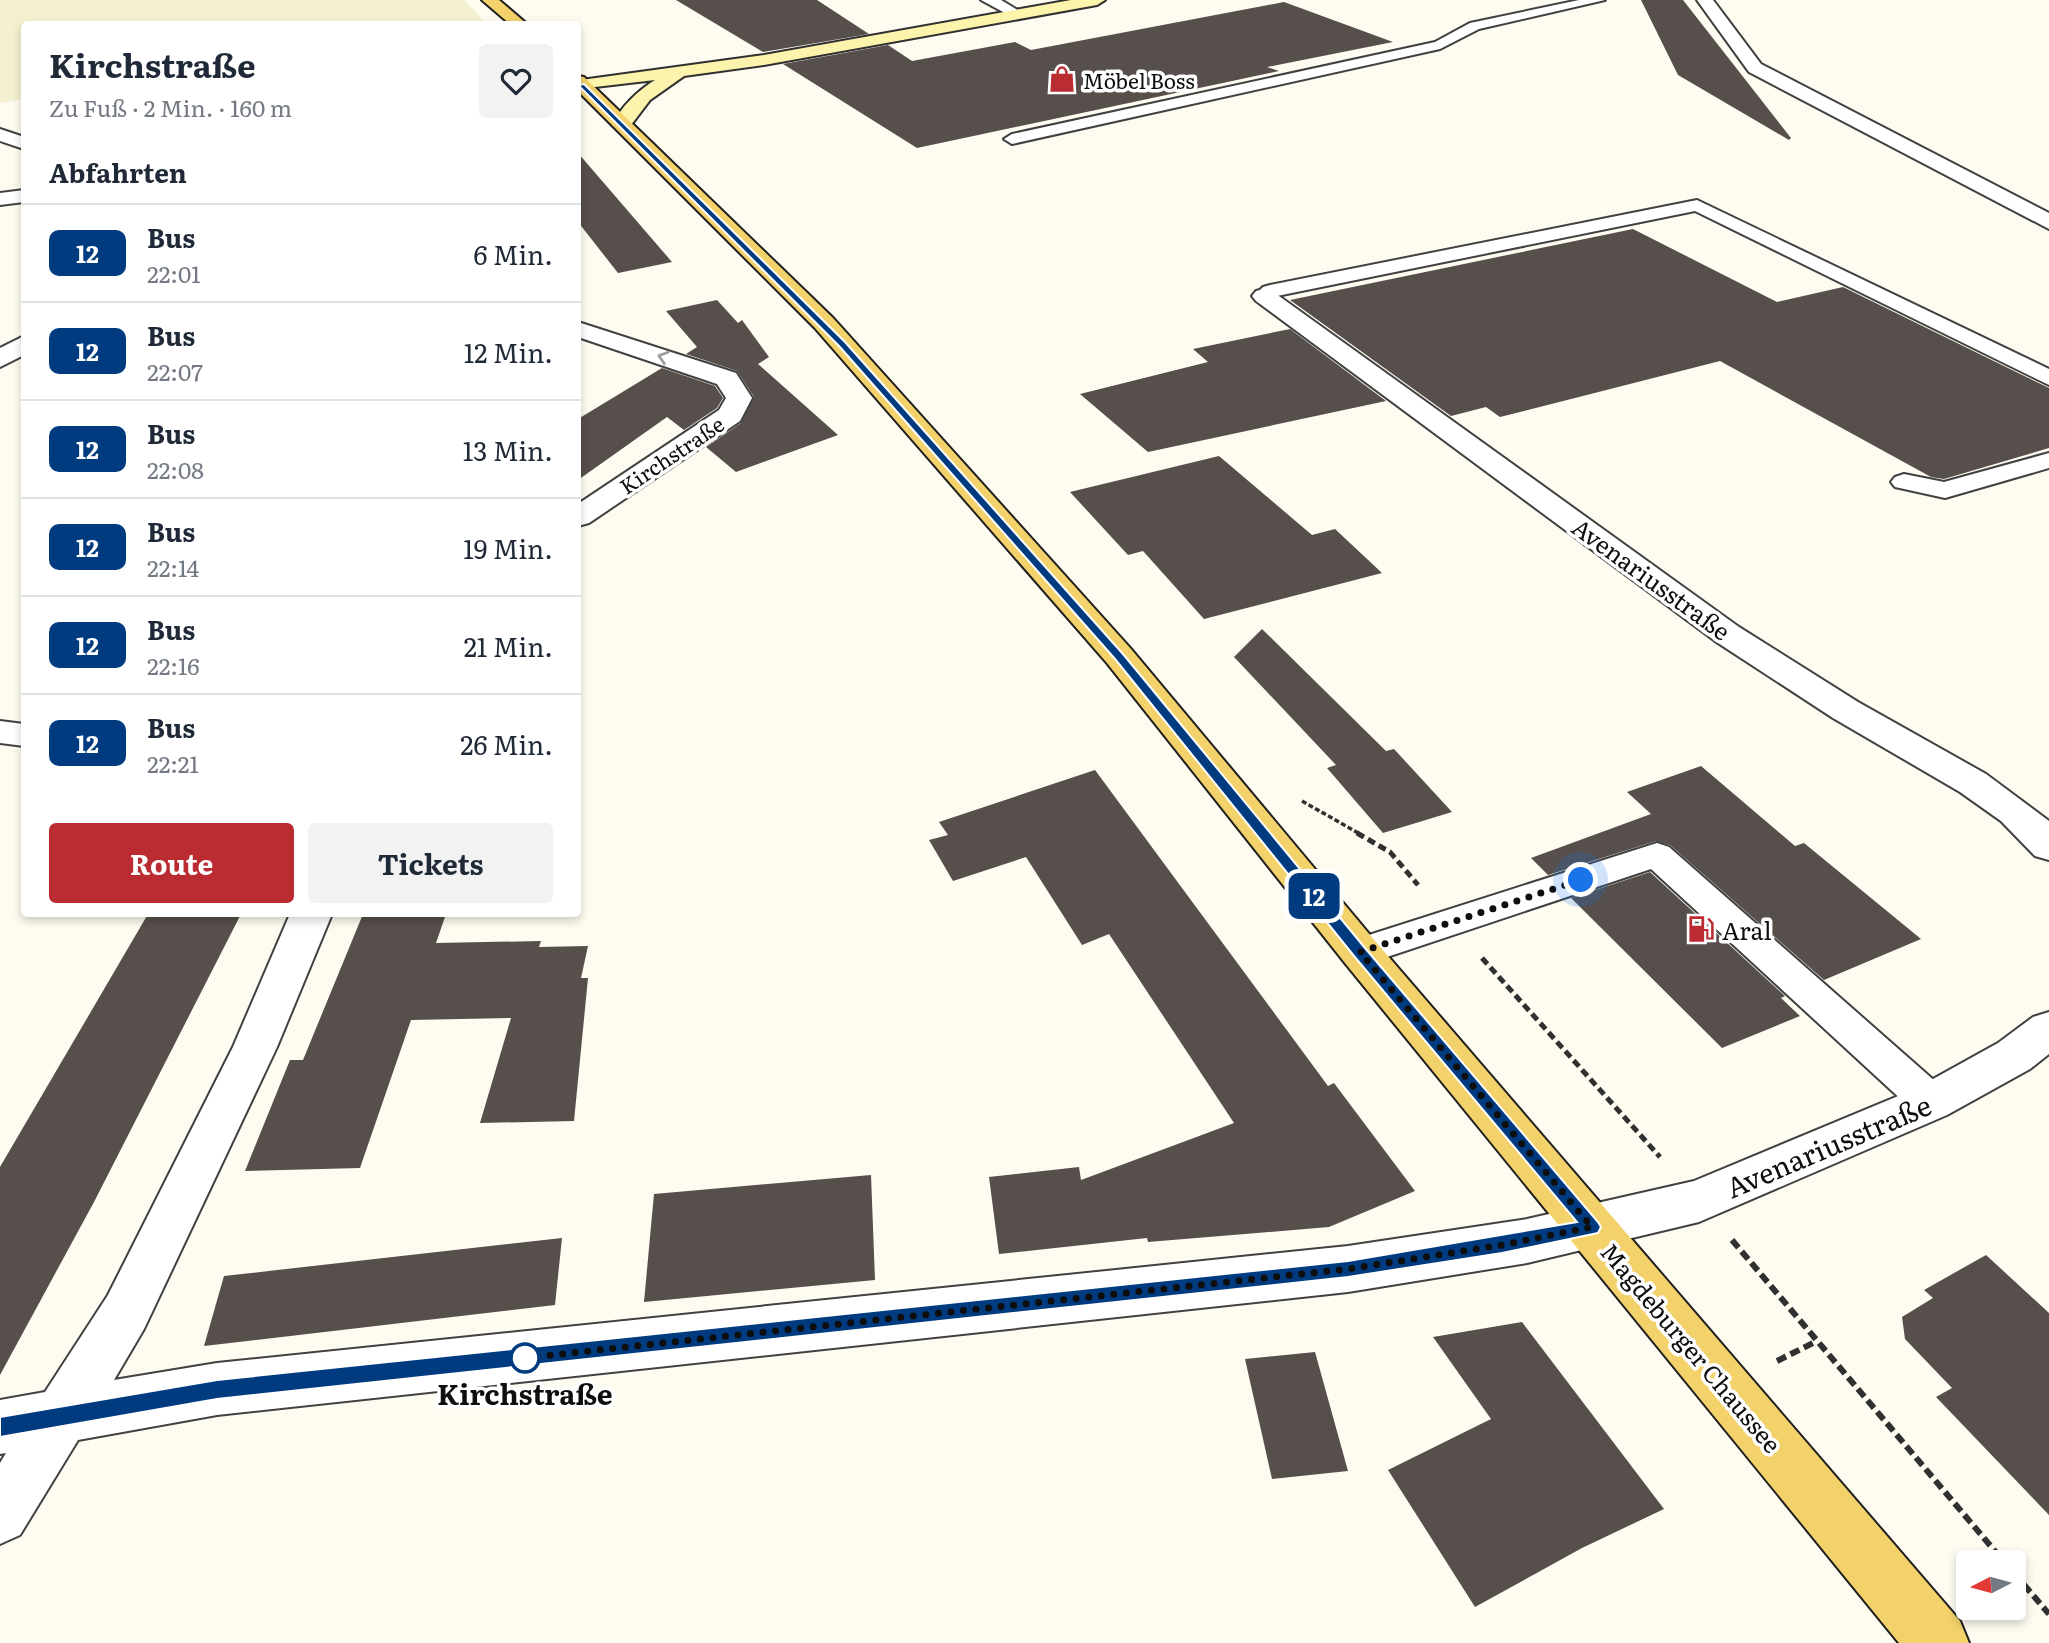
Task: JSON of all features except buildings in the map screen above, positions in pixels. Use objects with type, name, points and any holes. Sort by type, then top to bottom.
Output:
[{"type":"main road","points":[[490,0],[515,21]]},
{"type":"main road","name":"Magdeburger Chaussee","points":[[581,86],[842,344],[1119,656],[1360,952],[1938,1643]]},
{"type":"street","points":[[989,0],[1016,14]]},
{"type":"street","points":[[581,84],[859,45],[1097,0]]},
{"type":"street","points":[[1705,0],[1755,68],[2049,222]]},
{"type":"street","points":[[621,125],[633,105],[643,95],[686,71]]},
{"type":"street","points":[[0,135],[21,143]]},
{"type":"street","points":[[0,199],[21,196]]},
{"type":"street","name":"Avenariusstraße","points":[[1264,296],[1727,634],[1800,682],[1989,795],[2036,830],[2049,846]]},
{"type":"street","name":"Kirchstraße","points":[[581,330],[727,379],[738,398],[730,415],[581,515]]},
{"type":"street","points":[[0,359],[21,346]]},
{"type":"street","points":[[0,732],[21,736]]},
{"type":"street","points":[[0,1515],[126,1312],[255,1047],[310,917]]},
{"type":"street","name":"Avenariusstraße","points":[[0,1427],[217,1389],[1348,1269],[1502,1245],[1699,1201],[1931,1102],[2014,1056],[2049,1029]]},
{"type":"lane","points":[[1012,139],[1440,45],[1475,26],[1598,0]]},
{"type":"lane","points":[[1264,296],[1270,291],[1697,205],[2049,378]]},
{"type":"lane","points":[[1904,482],[1945,489],[2049,460]]},
{"type":"lane","points":[[1360,952],[1657,855],[1931,1102]]},
{"type":"path","points":[[1297,799],[1390,852],[1699,1201],[1994,1550]]},
{"type":"path","points":[[2026,1587],[2049,1614]]},
{"type":"shaded area","points":[[0,0],[464,0],[484,21],[21,21],[21,100],[0,103]]},
{"type":"bus line","name":"12","points":[[0,1427],[217,1389],[1348,1269],[1502,1245],[1592,1227],[1360,952],[1119,656],[824,323],[581,85]]},
{"type":"place","name":"Möbel Boss","points":[[1062,79]]},
{"type":"place","name":"Aral","points":[[1701,929]]},
{"type":"place","name":"Kirchstraße","points":[[525,1358]]},
{"type":"route","points":[[525,1358],[1348,1269],[1502,1245],[1592,1227],[1360,952],[1581,880]]}]
